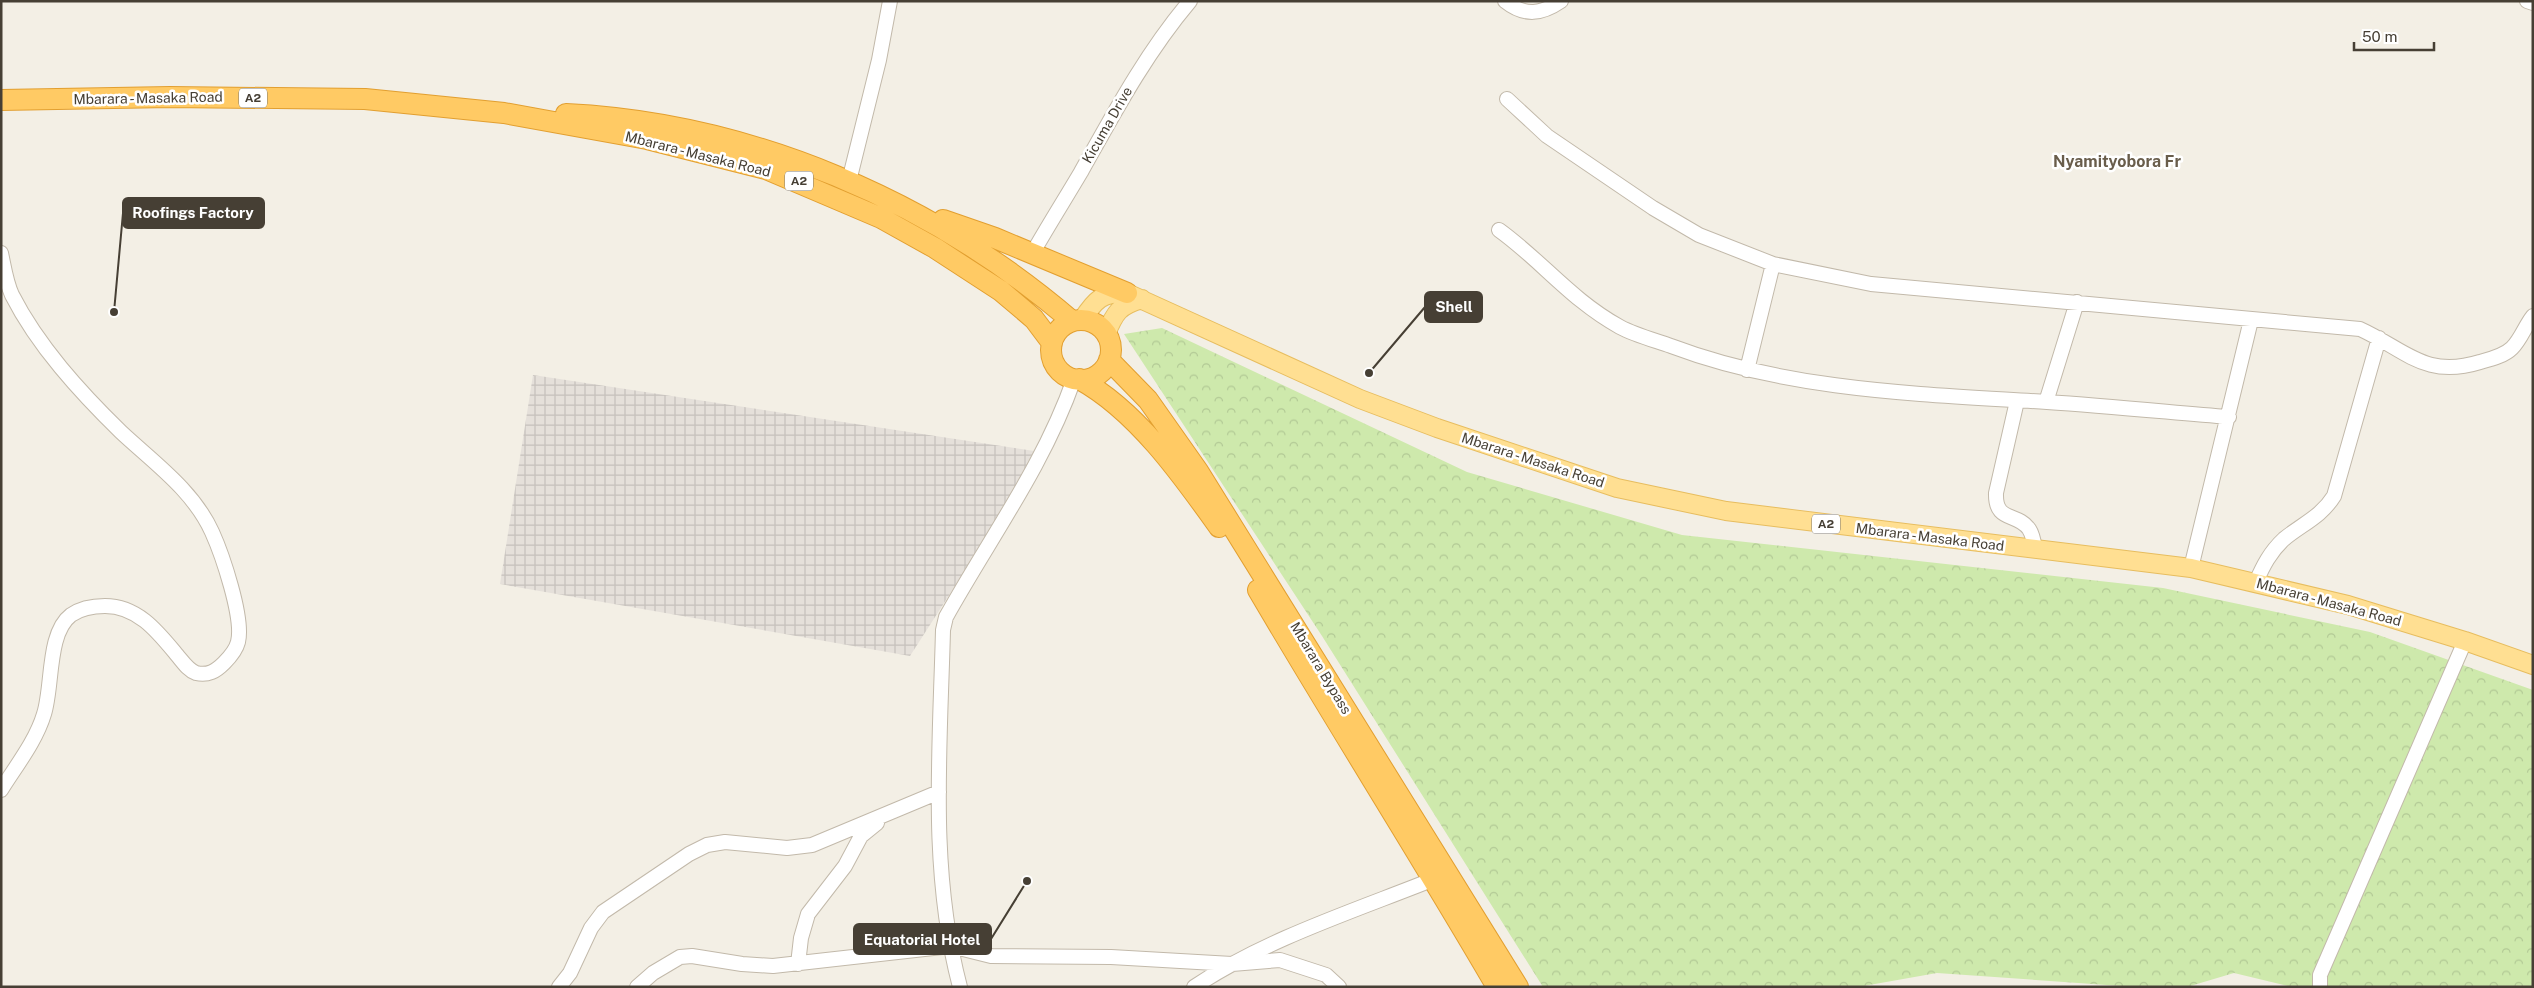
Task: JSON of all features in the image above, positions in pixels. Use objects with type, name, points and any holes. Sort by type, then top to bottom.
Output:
[{"type":"highway","name":"Mbarara - Masaka Road","points":[[2,105],[170,97],[365,99],[504,113],[612,116],[722,136],[849,181],[912,212],[985,256],[1077,320]]},
{"type":"highway","name":"Mbarara - Masaka Road","points":[[504,113],[647,139],[766,169],[802,182],[881,218],[934,248],[1001,290],[1034,320],[1052,343]]},
{"type":"highway","name":"A2","points":[[912,212],[961,225],[1135,296]]},
{"type":"highway","points":[[985,256],[984,250],[988,241],[995,238]]},
{"type":"highway","name":"A2","points":[[1077,320],[1096,324],[1106,334]]},
{"type":"highway","points":[[1052,343],[1059,329],[1077,320]]},
{"type":"highway","points":[[1077,379],[1098,374],[1109,360],[1111,348],[1106,334]]},
{"type":"highway","name":"A2","points":[[1052,343],[1052,358],[1057,368],[1065,375],[1077,379]]},
{"type":"highway","name":"Mbarara Bypass","points":[[1109,360],[1148,400],[1198,471],[1518,987]]},
{"type":"highway","name":"Mbarara Bypass","points":[[1077,379],[1099,390],[1139,427],[1190,486],[1258,590],[1356,755],[1434,879],[1497,987]]},
{"type":"main road","points":[[1077,320],[1105,294],[1135,296]]},
{"type":"main road","points":[[1106,334],[1114,314],[1128,304],[1135,296]]},
{"type":"main road","name":"Mbarara - Masaka Road","points":[[1135,296],[1360,399],[1437,428],[1617,488],[1735,512],[2191,568],[2348,604],[2533,664]]},
{"type":"street","points":[[849,181],[879,60],[890,1]]},
{"type":"street","name":"Kicuma Drive","points":[[1032,254],[1082,170],[1113,112],[1160,40],[1190,1]]},
{"type":"street","points":[[1505,1],[1530,12],[1546,12],[1561,1]]},
{"type":"street","points":[[2527,1],[2533,3]]},
{"type":"street","points":[[1507,99],[1547,136],[1653,208],[1699,234],[1772,264],[1871,284],[2360,329],[2379,338],[2413,359],[2433,367],[2452,368],[2499,356],[2511,349],[2533,316]]},
{"type":"street","points":[[1499,230],[1517,243],[1580,302],[1622,328],[1702,358],[1747,370],[1921,395],[2046,402],[2229,417]]},
{"type":"street","points":[[1,253],[12,294],[40,341],[67,374],[120,431],[174,479],[208,522],[223,555],[238,625],[238,642],[231,656],[217,669],[206,674],[194,672],[187,667],[145,619],[123,607],[93,606],[74,613],[64,620],[56,639],[44,716],[1,790]]},
{"type":"street","points":[[1747,370],[1772,264]]},
{"type":"street","points":[[2046,402],[2077,302]]},
{"type":"street","points":[[2191,568],[2229,417],[2250,320]]},
{"type":"street","points":[[2256,582],[2266,560],[2275,549],[2285,539],[2326,508],[2334,496],[2379,338]]},
{"type":"street","points":[[960,987],[951,946],[938,854],[943,630],[946,617],[1009,515],[1040,458],[1077,379]]},
{"type":"street","points":[[2017,401],[1996,493],[1996,504],[2000,511],[2029,529],[2035,549]]},
{"type":"street","points":[[2320,987],[2320,975],[2465,641]]},
{"type":"street","points":[[559,987],[570,973],[592,928],[603,912],[689,854],[707,845],[725,842],[786,848],[812,845],[939,792]]},
{"type":"street","points":[[798,964],[801,938],[808,914],[844,866],[861,836],[892,812]]},
{"type":"street","points":[[1194,987],[1232,964],[1262,949],[1434,879]]},
{"type":"street","points":[[637,987],[653,973],[680,957],[692,956],[742,964],[798,964],[951,946],[992,956],[1111,957],[1232,964],[1280,960],[1326,975],[1339,987]]},
{"type":"shaded area","points":[[533,375],[1041,452],[910,656],[500,584]]},
{"type":"green space","points":[[1162,328],[1467,472],[1682,535],[2163,588],[2370,632],[2533,690],[2533,987],[2292,987],[2234,973],[2187,987],[2135,987],[1937,973],[1858,987],[1543,987],[1322,636],[1124,334]]},
{"type":"place","name":"Roofings Factory","points":[[114,312]]},
{"type":"place","name":"Shell","points":[[1369,373]]},
{"type":"place","name":"Equatorial Hotel","points":[[1027,881]]},
{"type":"district","name":"Nyamityobora Fr","points":[[2117,161]]}]
